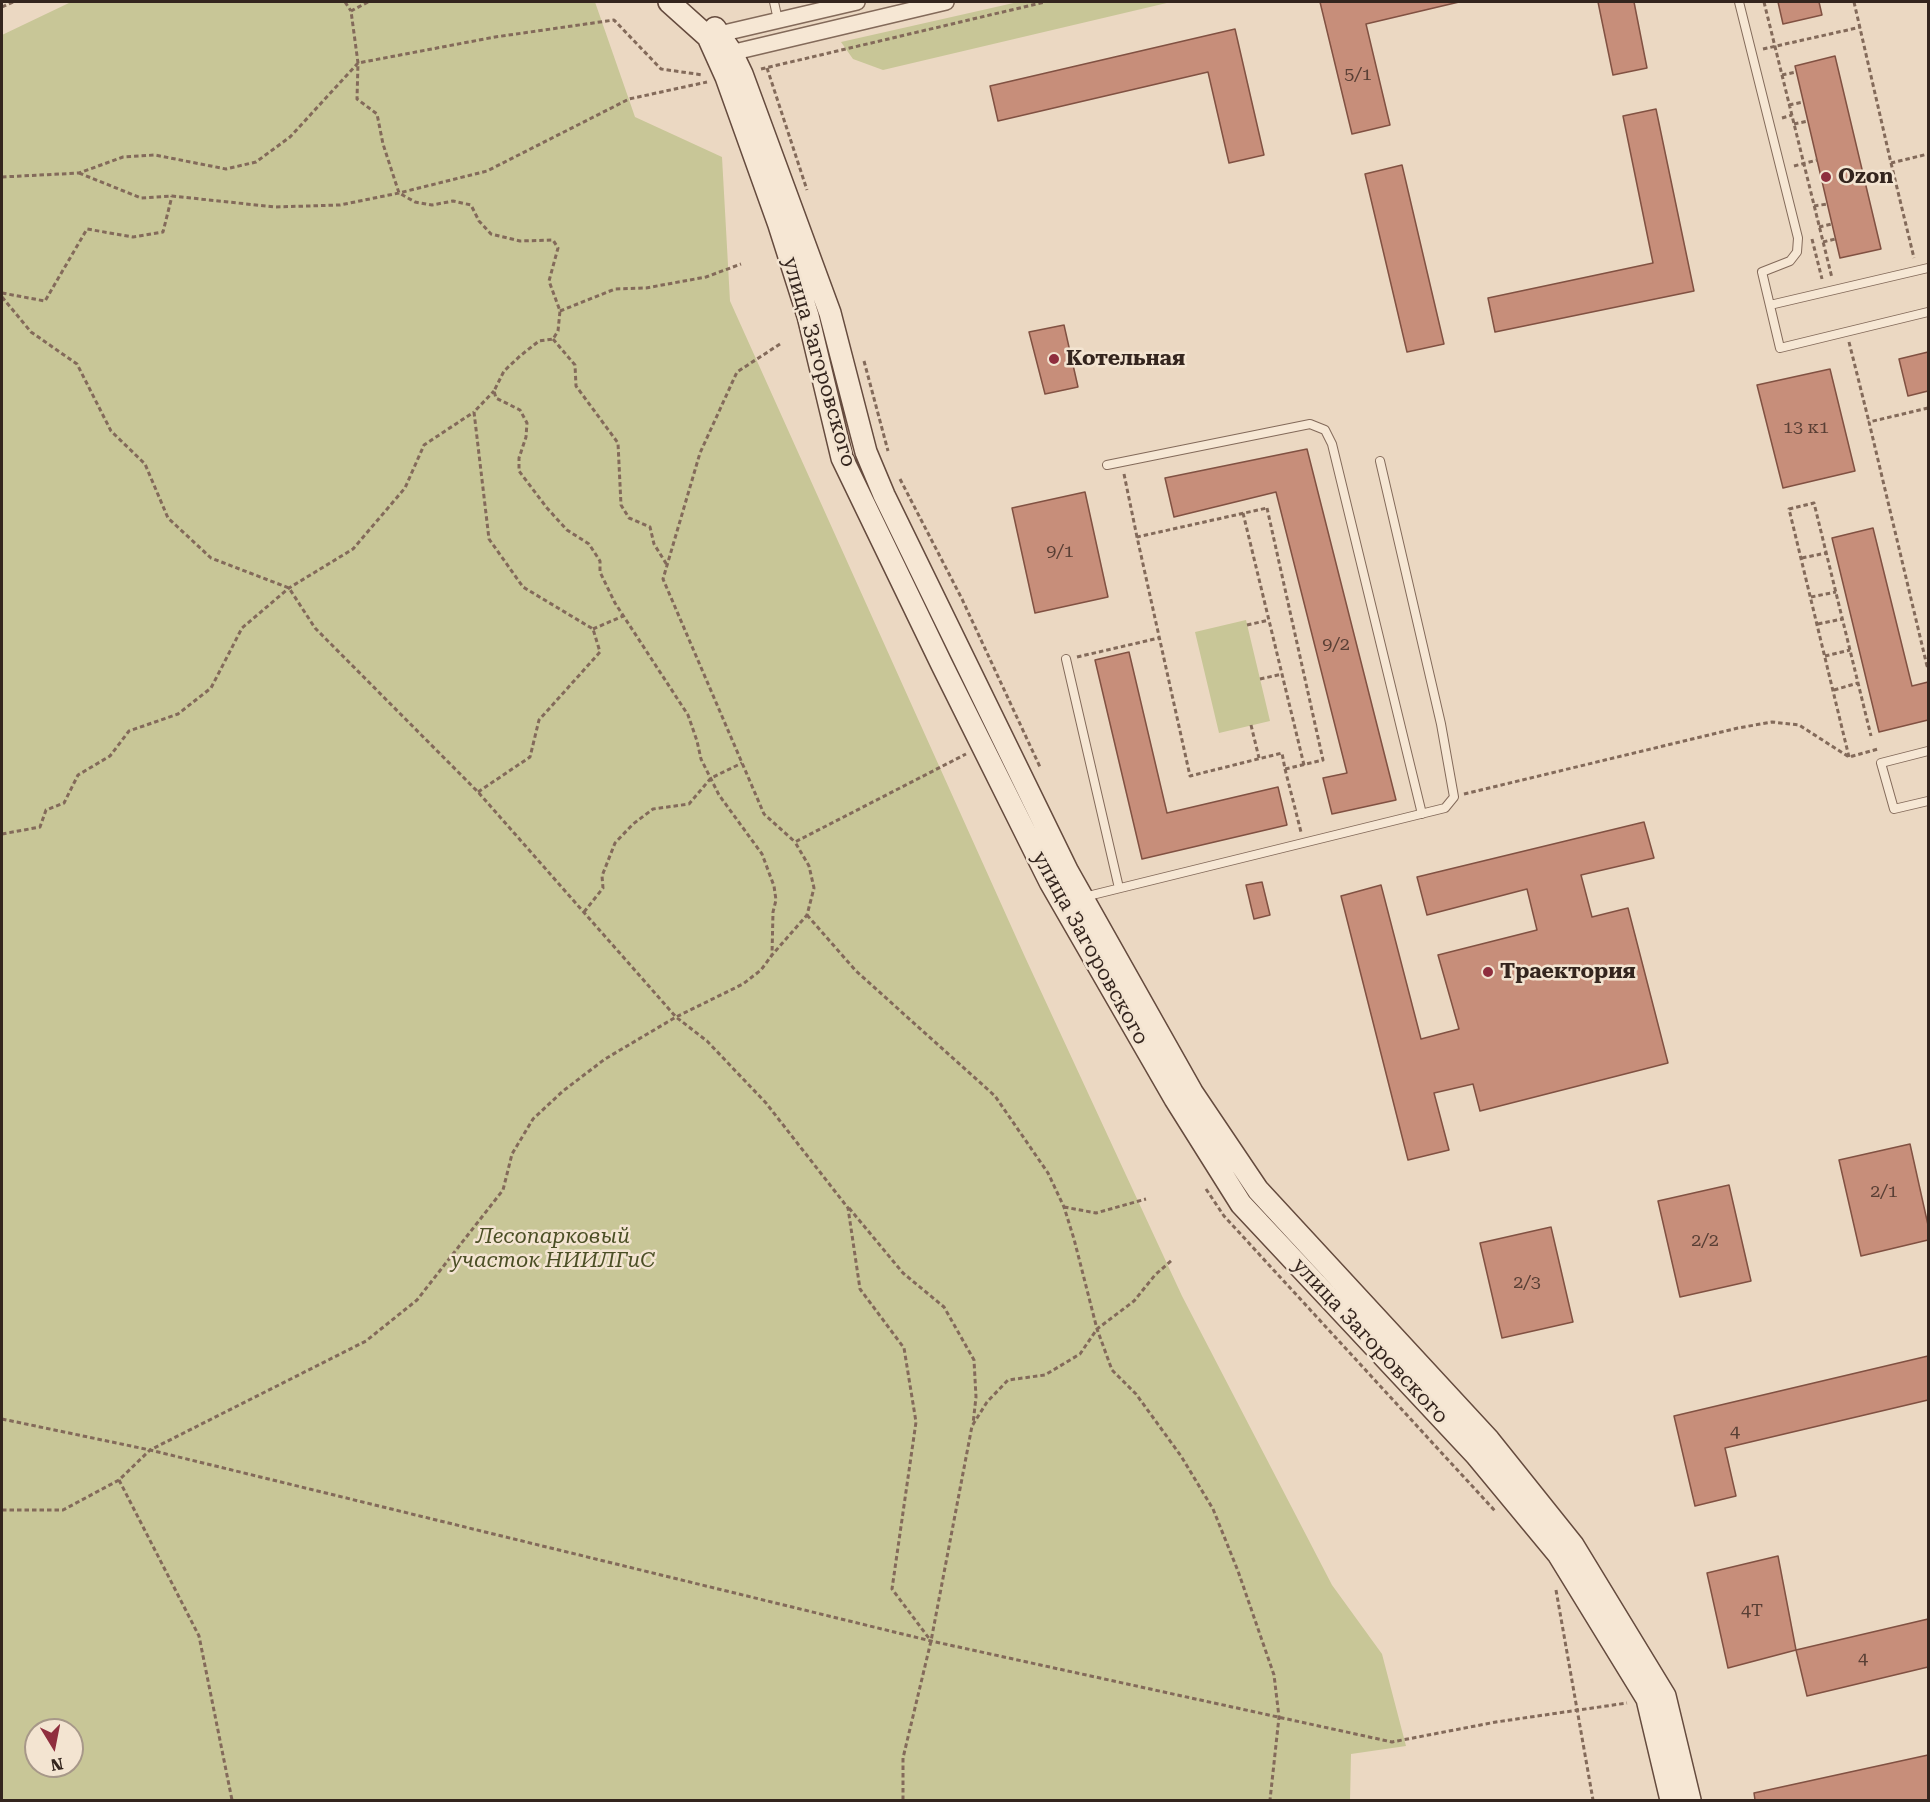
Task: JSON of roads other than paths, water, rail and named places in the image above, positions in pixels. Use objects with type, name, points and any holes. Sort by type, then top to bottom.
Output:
[{"type":"street","name":"улица Загоровского","points":[[669,2],[713,35],[724,54],[830,313],[866,452],[953,635],[1083,897],[1192,1092],[1258,1190],[1489,1440],[1573,1545],[1665,1696],[1690,1800]]},
{"type":"street","name":"улица Загоровского","points":[[689,2],[712,24],[713,35]]},
{"type":"street","points":[[713,35],[857,2]]},
{"type":"street","points":[[724,54],[946,2]]},
{"type":"street","name":"улица Загоровского","points":[[734,76],[808,316],[842,458],[1056,892],[1175,1099],[1241,1204],[1476,1455],[1558,1554],[1647,1699],[1671,1800]]},
{"type":"lane","points":[[774,2],[778,20]]},
{"type":"lane","points":[[1738,2],[1798,238],[1797,252],[1790,261],[1762,272],[1780,348],[1929,312]]},
{"type":"lane","points":[[1770,305],[1929,268]]},
{"type":"lane","points":[[1107,465],[1310,424],[1325,430],[1332,444],[1422,814]]},
{"type":"lane","points":[[1083,897],[1445,808],[1454,797],[1441,724],[1380,461]]},
{"type":"lane","points":[[1066,660],[1119,888]]},
{"type":"lane","points":[[1929,751],[1881,763],[1894,809],[1929,801]]},
{"type":"place","name":"Ozon","points":[[1826,177]]},
{"type":"place","name":"Котельная","points":[[1054,359]]},
{"type":"place","name":"Траектория","points":[[1488,972]]},
{"type":"park label","name":"Лесопарковый участок НИИЛГиС","points":[[553,1249]]}]
